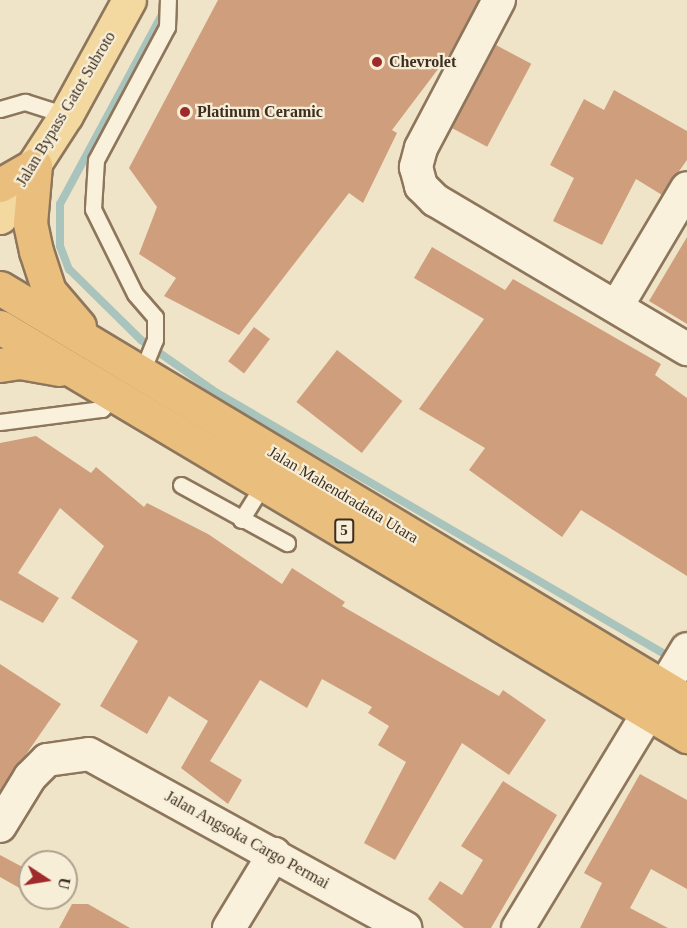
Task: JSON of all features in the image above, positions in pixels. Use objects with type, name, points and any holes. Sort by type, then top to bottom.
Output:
[{"type":"highway","points":[[0,184],[35,165]]},
{"type":"highway","points":[[35,165],[30,223],[49,291],[99,348]]},
{"type":"highway","name":"Jalan Mahendradatta Utara","points":[[0,288],[666,700],[687,736]]},
{"type":"highway","name":"Jalan Mahendradatta Utara","points":[[0,327],[264,483],[666,700]]},
{"type":"highway","points":[[0,365],[36,363],[81,375]]},
{"type":"main road","name":"Jalan Bypass Gatot Subroto","points":[[0,217],[66,115],[129,0]]},
{"type":"street","points":[[499,0],[421,148],[416,167],[422,186],[435,200],[687,349]]},
{"type":"street","points":[[617,306],[687,188]]},
{"type":"street","points":[[518,928],[666,700],[687,649]]},
{"type":"street","name":"Jalan Angsoka Cargo Permai","points":[[0,826],[30,777],[46,760],[89,754],[405,928]]},
{"type":"street","points":[[229,928],[274,854]]},
{"type":"lane","points":[[141,374],[155,340],[155,317],[135,294],[93,209],[96,160],[167,27],[168,0]]},
{"type":"lane","points":[[0,110],[26,102],[66,115]]},
{"type":"lane","points":[[0,422],[102,409],[116,395]]},
{"type":"lane","points":[[241,520],[264,483]]},
{"type":"lane","points":[[181,485],[241,520],[287,543]]},
{"type":"building","points":[[218,0],[479,0],[451,52],[392,130],[397,133],[363,203],[349,193],[239,335],[164,296],[176,278],[139,254],[157,207],[129,168]]},
{"type":"building","points":[[496,45],[531,64],[487,147],[452,128]]},
{"type":"building","points":[[614,90],[687,131],[687,160],[662,195],[636,179],[602,245],[553,221],[574,178],[550,165],[584,99],[604,110]]},
{"type":"building","points":[[687,237],[687,324],[649,301]]},
{"type":"building","points":[[432,247],[505,290],[513,279],[661,364],[655,375],[687,398],[687,576],[581,510],[562,537],[469,470],[485,448],[419,409],[484,319],[414,278]]},
{"type":"building","points":[[254,327],[270,339],[244,373],[228,361]]},
{"type":"building","points":[[337,350],[402,401],[362,453],[296,402]]},
{"type":"building","points":[[36,436],[91,473],[96,467],[144,507],[147,503],[208,534],[282,584],[292,568],[345,602],[342,606],[499,696],[503,690],[546,720],[509,775],[462,743],[395,860],[364,843],[406,762],[378,745],[389,726],[368,713],[372,707],[322,679],[307,708],[260,680],[210,761],[242,780],[228,804],[181,768],[208,721],[169,696],[147,734],[100,706],[138,641],[71,598],[104,546],[60,508],[18,573],[59,598],[43,623],[0,600],[0,443]]},
{"type":"building","points":[[0,664],[61,704],[0,792]]},
{"type":"building","points":[[640,774],[687,800],[687,889],[651,869],[630,908],[668,928],[580,928],[602,883],[584,873]]},
{"type":"building","points":[[503,781],[557,815],[491,928],[464,928],[428,899],[440,881],[462,895],[483,860],[461,846]]},
{"type":"building","points":[[0,855],[18,865],[18,887],[0,877]]},
{"type":"building","points":[[78,904],[88,904],[130,928],[59,928],[69,910],[78,910]]},
{"type":"waterway","points":[[164,11],[60,204],[60,246],[69,269],[141,340],[217,393],[673,659]]},
{"type":"place","name":"Chevrolet","points":[[377,62]]},
{"type":"place","name":"Platinum Ceramic","points":[[185,112]]}]
